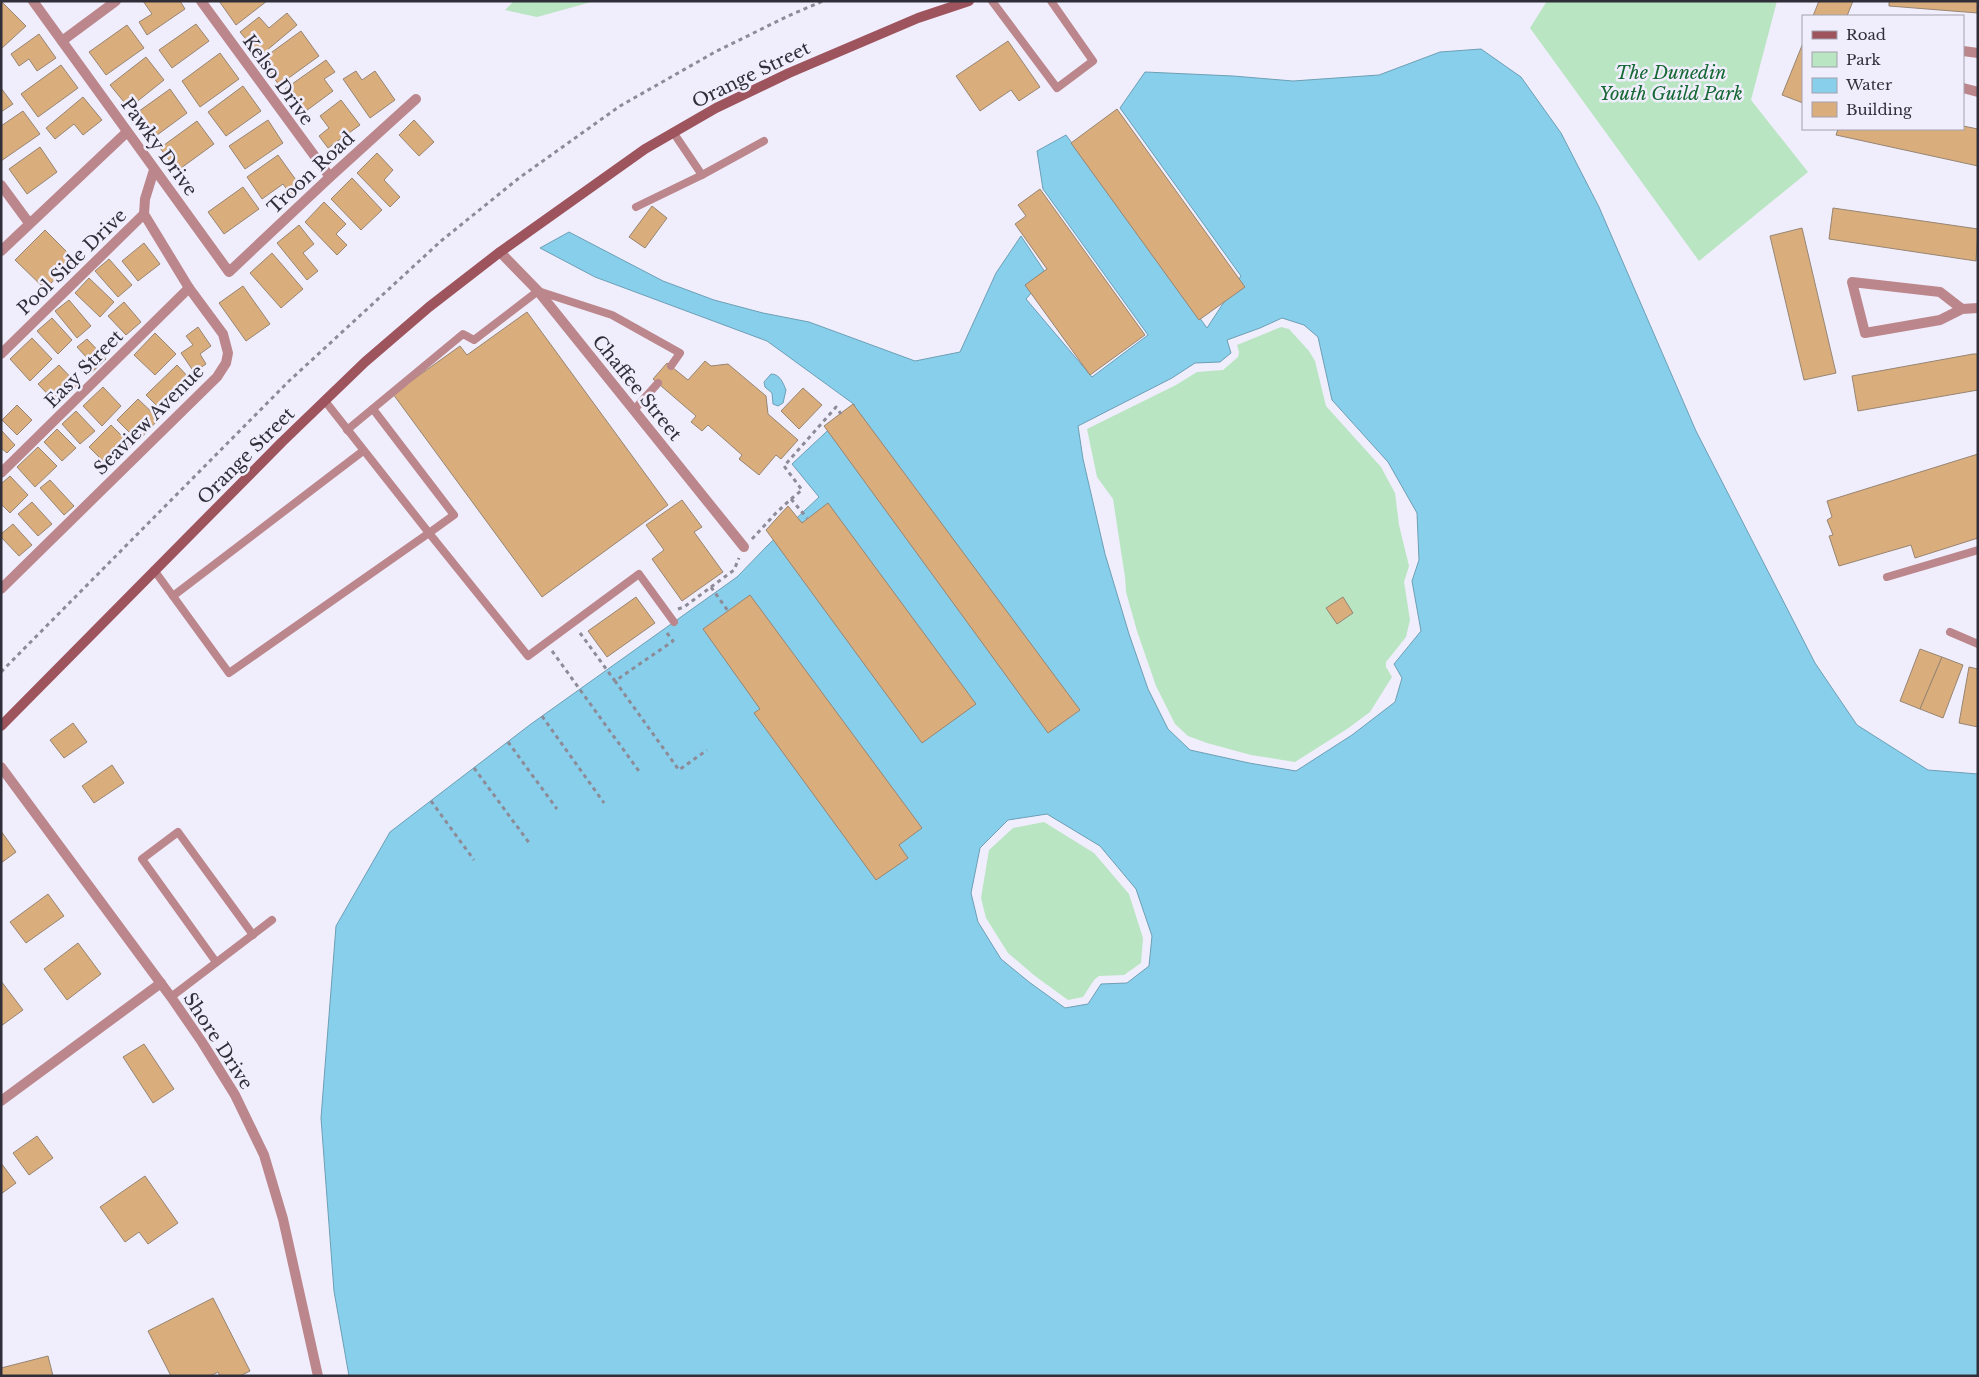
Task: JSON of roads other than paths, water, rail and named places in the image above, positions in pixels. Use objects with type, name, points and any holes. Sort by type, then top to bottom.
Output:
[{"type":"street","name":"Pawky Drive","points":[[33,1],[229,272]]},
{"type":"street","points":[[62,41],[116,1]]},
{"type":"street","name":"Kelso Drive","points":[[201,1],[330,177]]},
{"type":"street","name":"Orange Street","points":[[1,726],[154,570],[325,401],[379,350],[429,307],[500,252],[623,164],[716,108],[789,73],[918,18],[969,1]]},
{"type":"street","points":[[1964,50],[1978,52]]},
{"type":"street","points":[[1964,88],[1978,92]]},
{"type":"street","name":"Troon Road","points":[[229,272],[416,99]]},
{"type":"street","points":[[1,251],[127,132]]},
{"type":"street","points":[[144,214],[145,199],[154,170]]},
{"type":"street","points":[[1,185],[29,224]]},
{"type":"street","name":"Seaview Avenue","points":[[1,589],[217,377],[226,363],[228,352],[223,334],[189,288],[144,214]]},
{"type":"street","name":"Pool Side Drive","points":[[1,354],[144,214]]},
{"type":"street","name":"Chaffee Street","points":[[500,252],[538,291],[744,547]]},
{"type":"street","points":[[1962,309],[1940,292],[1852,282],[1865,333],[1940,320],[1962,309],[1978,308]]},
{"type":"street","name":"Easy Street","points":[[1,473],[189,288]]},
{"type":"street","name":"Shore Drive","points":[[1,768],[161,983],[202,1042],[235,1095],[264,1156],[283,1218],[318,1376]]},
{"type":"street","points":[[1,1101],[161,983]]},
{"type":"lane","points":[[992,1],[1057,88],[1093,61],[1051,1]]},
{"type":"lane","points":[[674,132],[702,175]]},
{"type":"lane","points":[[636,207],[702,175],[764,141]]},
{"type":"lane","points":[[347,430],[463,334],[474,340],[538,291],[612,316],[680,353],[671,366]]},
{"type":"lane","points":[[634,410],[658,383]]},
{"type":"lane","points":[[325,401],[528,656],[639,574],[674,622]]},
{"type":"lane","points":[[154,570],[229,673],[454,515],[373,409]]},
{"type":"lane","points":[[173,596],[363,450]]},
{"type":"lane","points":[[1887,577],[1978,550]]},
{"type":"lane","points":[[1950,632],[1978,644]]},
{"type":"lane","points":[[216,962],[142,860],[178,832],[253,935]]},
{"type":"lane","points":[[171,997],[272,920]]},
{"type":"water","points":[[1481,49],[1521,77],[1561,133],[1599,207],[1696,431],[1815,663],[1857,725],[1928,770],[1978,774],[1978,1376],[349,1376],[334,1291],[321,1118],[336,926],[390,832],[531,724],[737,577],[819,497],[792,464],[855,405],[767,341],[595,277],[540,248],[569,232],[663,281],[714,300],[763,313],[809,322],[915,361],[960,352],[996,273],[1021,236],[1047,275],[1026,299],[1092,377],[1148,335],[1043,189],[1037,151],[1066,135],[1207,328],[1241,276],[1120,108],[1145,72],[1293,81],[1379,75],[1440,52]],"holes":[[[1282,318],[1304,325],[1318,337],[1332,400],[1388,462],[1417,513],[1419,560],[1412,581],[1421,631],[1394,664],[1402,678],[1395,702],[1352,735],[1296,771],[1190,750],[1168,729],[1148,689],[1105,554],[1083,459],[1078,426],[1172,378],[1195,363],[1220,362],[1231,353],[1227,340]],[[1047,814],[1100,846],[1136,889],[1152,936],[1149,966],[1127,983],[1101,984],[1088,1004],[1065,1008],[1001,959],[978,922],[971,893],[980,848],[1008,820]]]},
{"type":"water","points":[[771,374],[779,377],[786,390],[783,403],[778,406],[773,404],[772,393],[765,387],[764,382]]},
{"type":"park label","name":"The Dunedin Youth Guild Park","points":[[1671,83]]}]
